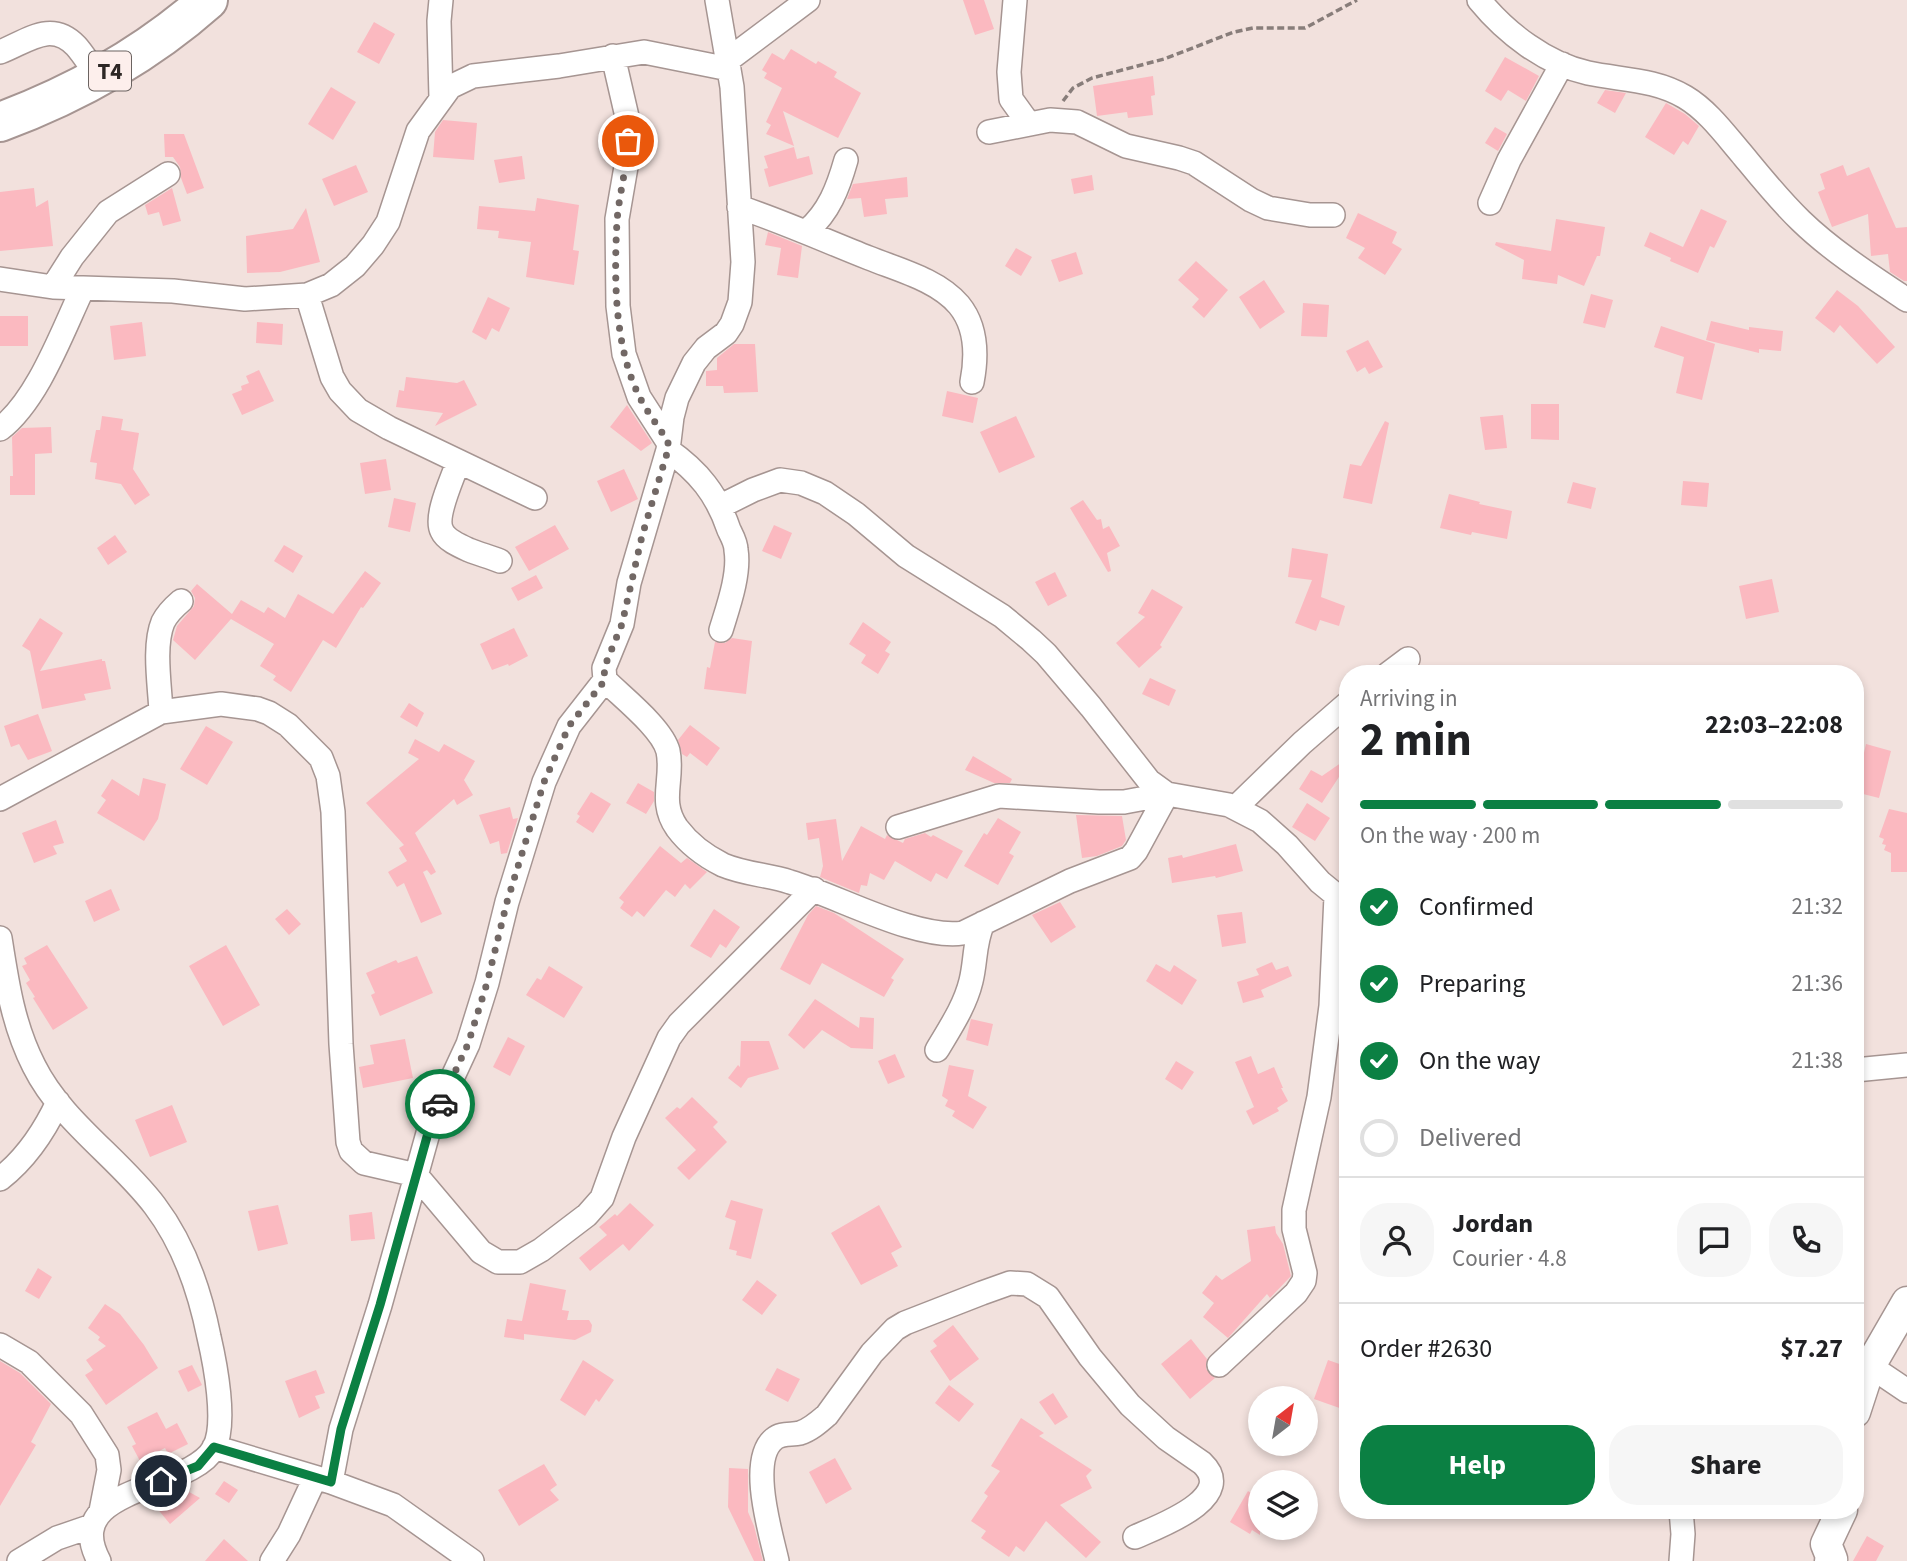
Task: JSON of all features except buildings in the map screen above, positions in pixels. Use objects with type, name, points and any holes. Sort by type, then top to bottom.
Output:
[{"type":"highway","name":"T4","points":[[0,122],[100,78],[179,26],[208,0]]},
{"type":"street","points":[[441,0],[441,98]]},
{"type":"street","points":[[717,0],[733,87],[743,262],[740,302],[732,324],[694,363],[677,398],[668,446],[642,536],[622,624],[604,668],[605,680],[657,731],[667,748],[670,764],[666,805],[676,826],[690,844],[724,865],[814,889],[911,927],[950,935],[963,933],[1070,880],[1130,858],[1167,794]]},
{"type":"street","points":[[0,279],[52,287],[173,291],[245,299],[307,295],[331,285],[355,266],[373,245],[388,222],[418,131],[450,87],[472,76],[559,66],[644,52],[728,65],[808,0]]},
{"type":"street","points":[[1014,0],[1009,72],[1011,99],[1040,122]]},
{"type":"street","points":[[1479,0],[1507,29],[1531,47],[1562,64],[1586,72],[1655,83],[1686,97],[1707,114],[1802,222],[1844,256],[1907,300]]},
{"type":"street","points":[[0,52],[43,33],[55,32],[62,34],[78,48],[100,78]]},
{"type":"street","points":[[612,56],[628,121],[627,161],[617,219],[618,306],[624,354],[639,397],[668,446],[700,475],[721,506],[737,551],[733,589],[720,630]]},
{"type":"street","points":[[1490,203],[1509,160],[1562,64]]},
{"type":"street","points":[[989,132],[1040,122],[1077,122],[1126,146],[1187,160],[1268,208],[1296,214],[1333,215]]},
{"type":"street","points":[[807,231],[819,220],[833,198],[846,160]]},
{"type":"street","points":[[52,287],[108,212],[168,174]]},
{"type":"street","points":[[739,208],[807,231],[908,273],[939,289],[959,305],[971,324],[977,359],[972,382]]},
{"type":"street","points":[[0,429],[12,421],[27,402],[83,288]]},
{"type":"street","points":[[307,295],[332,377],[340,391],[358,410],[535,498]]},
{"type":"street","points":[[458,462],[442,508],[439,520],[441,530],[448,538],[470,550],[500,561]]},
{"type":"street","points":[[721,506],[779,480],[801,483],[825,493],[856,514],[906,556],[1002,616],[1031,640],[1091,707],[1140,772],[1167,794]]},
{"type":"street","points":[[162,712],[158,647],[161,627],[168,614],[181,601]]},
{"type":"street","points":[[1400,665],[1408,659]]},
{"type":"street","points":[[272,1561],[323,1480],[341,1429],[380,1305],[430,1126],[468,1044],[487,983],[507,902],[544,782],[569,726],[605,680]]},
{"type":"street","points":[[0,799],[162,712],[221,704],[258,709],[288,725],[321,758],[328,776],[333,812],[340,1018],[348,1142],[355,1156],[364,1163],[416,1175],[481,1252],[498,1262],[520,1262],[541,1251],[587,1216],[602,1198],[660,1054],[679,1024],[814,889]]},
{"type":"street","points":[[1236,807],[1339,711]]},
{"type":"street","points":[[898,827],[999,796],[1124,802],[1167,794],[1236,807],[1260,821],[1339,897]]},
{"type":"street","points":[[937,1050],[965,998],[975,960],[975,940],[983,923]]},
{"type":"street","points":[[1219,1365],[1296,1293],[1305,1276],[1304,1261],[1294,1229],[1294,1210],[1319,1097],[1339,929]]},
{"type":"street","points":[[0,938],[11,1008],[34,1068],[77,1125],[154,1204],[177,1237],[209,1334],[219,1408],[214,1447],[198,1466],[140,1487],[97,1518],[19,1561]]},
{"type":"street","points":[[1864,1069],[1907,1065]]},
{"type":"street","points":[[0,1179],[28,1153],[40,1137],[58,1101]]},
{"type":"street","points":[[777,1561],[762,1475],[765,1455],[771,1441],[818,1424],[872,1353],[895,1329],[1010,1283],[1027,1284],[1048,1297],[1090,1357],[1130,1405],[1166,1438],[1208,1470],[1210,1487],[1195,1508],[1135,1537]]},
{"type":"street","points":[[1864,1384],[1870,1366],[1907,1302]]},
{"type":"street","points":[[0,1345],[29,1362],[81,1414],[107,1455],[109,1470],[97,1518],[94,1551],[99,1561]]},
{"type":"street","points":[[1870,1366],[1907,1391]]},
{"type":"street","points":[[214,1447],[323,1480],[393,1505],[472,1561]]},
{"type":"street","points":[[1681,1561],[1682,1519]]},
{"type":"street","points":[[1830,1561],[1832,1559],[1826,1544],[1838,1519]]},
{"type":"path","points":[[1040,122],[1079,83],[1176,55],[1234,32],[1252,28],[1305,28],[1357,0]]},
{"type":"way so far","points":[[440,1104],[468,1044],[487,983],[507,902],[544,782],[569,726],[605,680],[604,668],[622,624],[629,583],[668,450],[668,442],[639,397],[624,354],[618,306],[617,219],[628,141]]},
{"type":"route","points":[[161,1481],[198,1466],[214,1447],[331,1482],[341,1429],[380,1305],[430,1126],[440,1104]]}]
